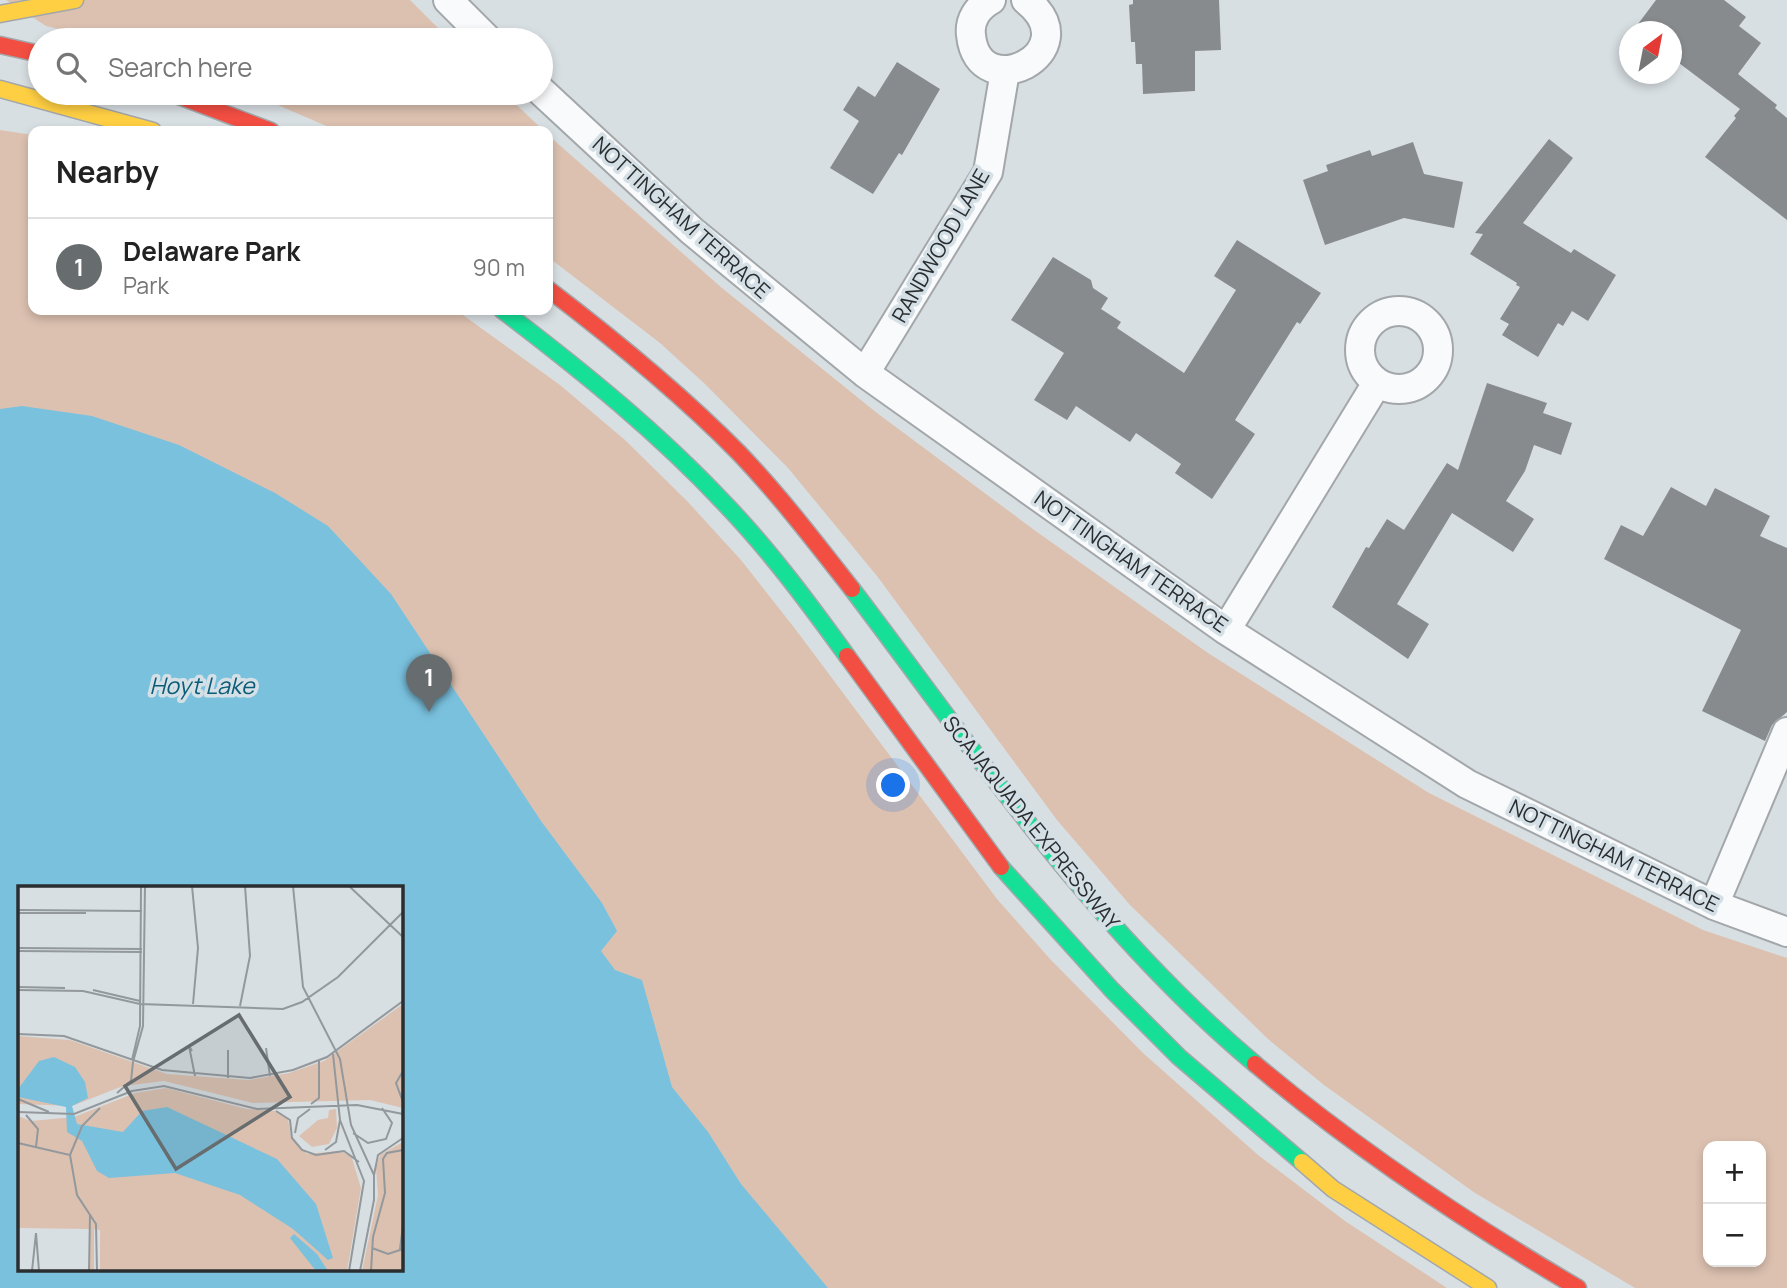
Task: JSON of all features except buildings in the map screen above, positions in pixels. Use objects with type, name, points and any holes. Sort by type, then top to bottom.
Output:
[{"type":"highway","points":[[0,14],[75,0]]},
{"type":"highway","points":[[0,44],[28,51]]},
{"type":"highway","points":[[0,89],[28,97]]},
{"type":"highway","points":[[58,105],[135,126]]},
{"type":"highway","points":[[203,105],[258,126]]},
{"type":"highway","name":"SCAJAQUADA EXPRESSWAY","points":[[553,293],[673,390],[763,480],[843,578],[992,781],[1106,920],[1152,969],[1269,1079],[1362,1151],[1478,1230],[1578,1288]]},
{"type":"highway","name":"SCAJAQUADA EXPRESSWAY","points":[[508,315],[603,388],[727,506],[807,601],[1004,871],[1122,1000],[1245,1116],[1333,1189],[1488,1288]]},
{"type":"street","points":[[448,0],[476,28]]},
{"type":"street","points":[[991,0],[974,16],[970,30],[972,45],[979,58],[991,67],[1005,71],[1020,69],[1033,62],[1042,50],[1046,35],[1044,21],[1036,8],[1026,0]]},
{"type":"street","name":"RANDWOOD LANE","points":[[865,373],[988,172],[1005,71]]},
{"type":"street","name":"NOTTINGHAM TERRACE","points":[[553,102],[692,230],[865,373],[1226,630],[1467,785],[1714,905],[1787,932]]},
{"type":"street","points":[[1226,630],[1377,383]]},
{"type":"street","points":[[1714,905],[1787,732]]},
{"type":"shaded area","points":[[6,0],[410,0],[438,28],[54,28],[46,26]]},
{"type":"shaded area","points":[[278,105],[517,105],[539,126],[326,126]]},
{"type":"shaded area","points":[[0,130],[28,134],[28,315],[463,315],[560,385],[625,440],[687,501],[741,560],[997,899],[1050,959],[1143,1053],[1258,1155],[1345,1221],[1447,1288],[0,1288]]},
{"type":"shaded area","points":[[553,139],[722,288],[877,413],[1037,532],[1208,653],[1429,793],[1703,930],[1787,958],[1787,1288],[1635,1288],[1475,1193],[1324,1085],[1268,1039],[1130,905],[1057,820],[877,576],[788,468],[705,384],[660,343],[553,261]]},
{"type":"water","name":"Hoyt Lake","points":[[22,406],[92,416],[179,445],[275,493],[328,526],[391,594],[541,821],[602,903],[617,931],[601,951],[615,970],[642,980],[672,1087],[708,1132],[741,1184],[828,1288],[0,1288],[0,409]]},
{"type":"traffic: fast","points":[[508,315],[619,403],[701,479],[775,560],[847,656]]},
{"type":"traffic: fast","points":[[852,589],[992,777],[1090,898],[1197,1012],[1255,1064]]},
{"type":"traffic: fast","points":[[1001,867],[1112,990],[1179,1057],[1302,1162]]},
{"type":"traffic: slow","points":[[0,14],[75,0]]},
{"type":"traffic: slow","points":[[0,89],[28,97]]},
{"type":"traffic: slow","points":[[58,105],[135,126]]},
{"type":"traffic: slow","points":[[1302,1162],[1333,1189],[1488,1288]]},
{"type":"traffic: jam","points":[[0,45],[28,51]]},
{"type":"traffic: jam","points":[[203,105],[258,126]]},
{"type":"traffic: jam","points":[[553,293],[646,368],[717,431],[769,486],[852,589]]},
{"type":"traffic: jam","points":[[847,656],[1001,867]]},
{"type":"traffic: jam","points":[[1255,1064],[1332,1125],[1412,1183],[1578,1288]]},
{"type":"place","name":"Delaware Park","points":[[429,712]]}]
